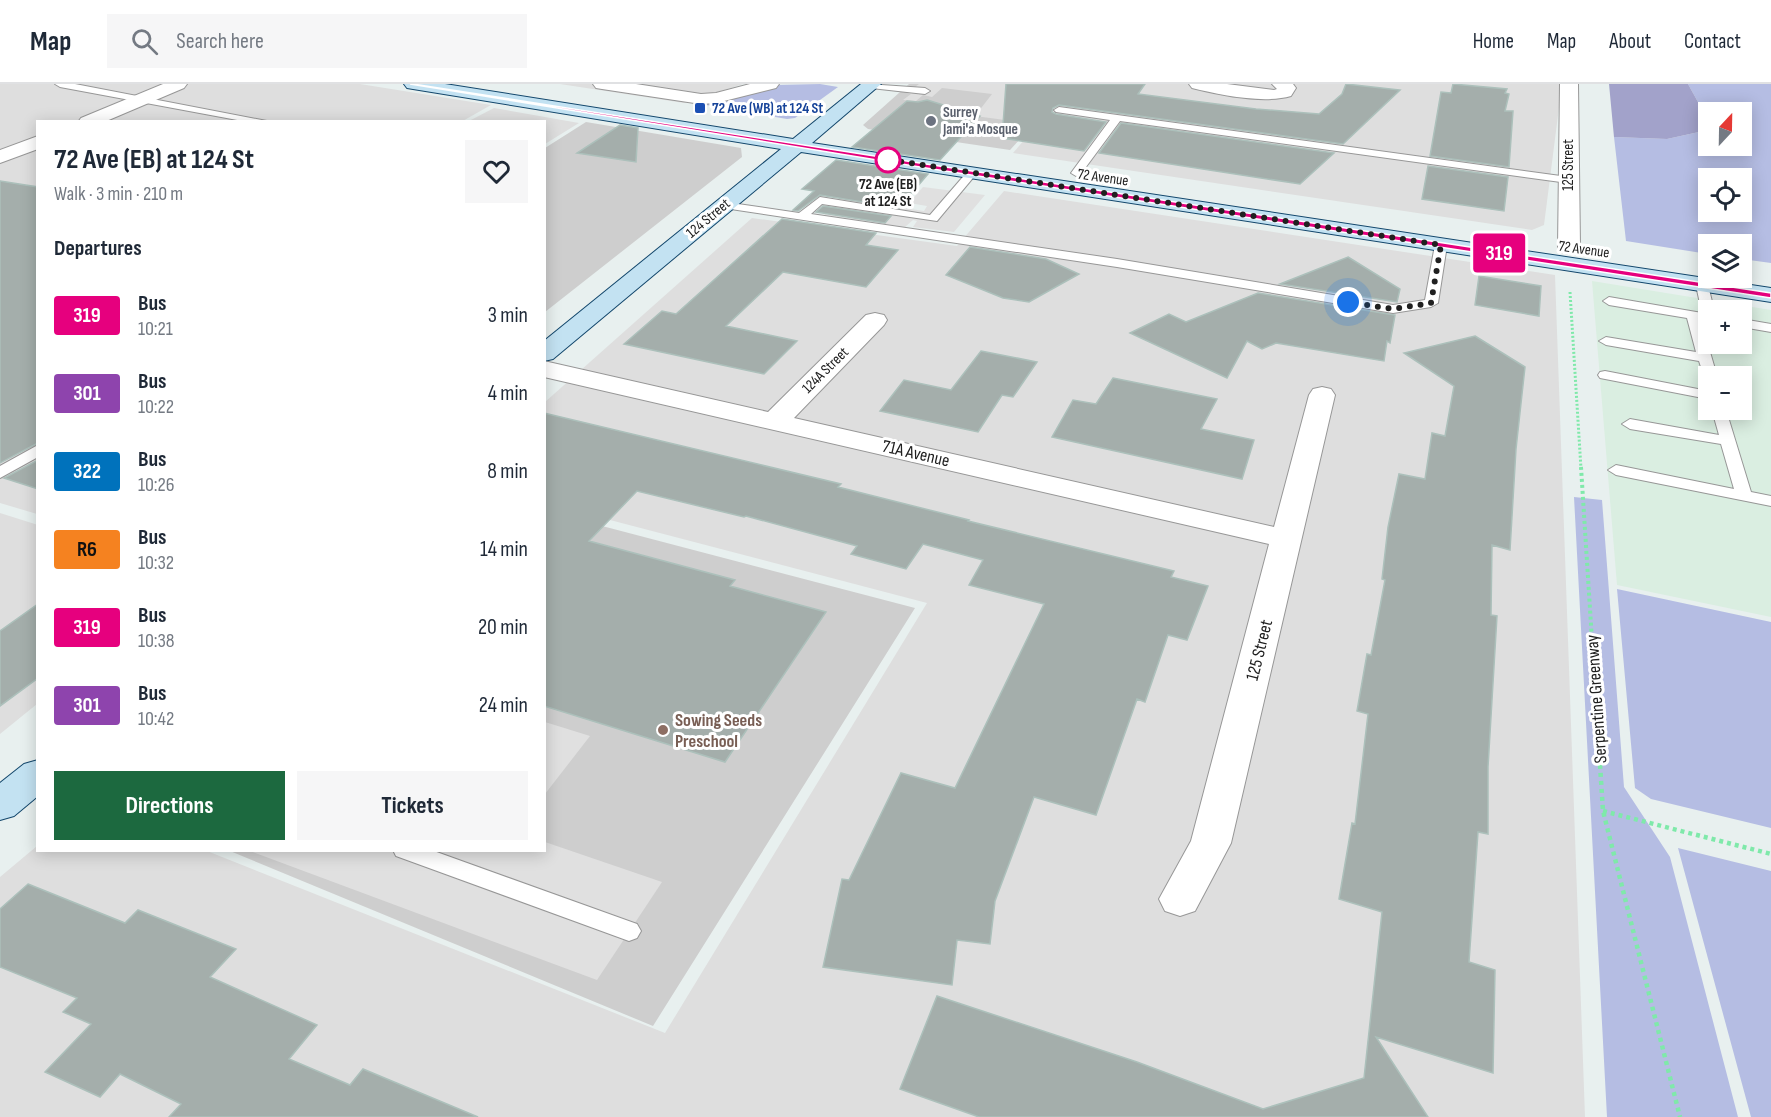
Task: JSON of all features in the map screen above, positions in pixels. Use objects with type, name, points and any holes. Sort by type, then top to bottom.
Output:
[{"type":"main road","name":"72 Avenue","points":[[413,84],[803,139],[1076,173],[1569,247],[1698,275]]},
{"type":"main road","name":"72 Avenue","points":[[499,84],[803,139],[972,173],[1441,245],[1698,275]]},
{"type":"main road","name":"124 Street","points":[[546,352],[872,84]]},
{"type":"main road","points":[[1752,274],[1771,277]]},
{"type":"main road","name":"72 Avenue","points":[[1747,288],[1771,295]]},
{"type":"main road","points":[[0,805],[36,776]]},
{"type":"street","points":[[92,120],[178,84]]},
{"type":"street","points":[[602,84],[700,99],[717,98],[770,84]]},
{"type":"street","points":[[863,84],[872,84]]},
{"type":"street","points":[[1198,84],[1275,95],[1285,92],[1287,88],[1281,84]]},
{"type":"street","name":"125 Street","points":[[1569,84],[1569,247]]},
{"type":"street","points":[[4,153],[36,143]]},
{"type":"street","points":[[4,153],[36,157]]},
{"type":"street","name":"124A Street","points":[[776,420],[875,320]]},
{"type":"street","name":"71A Avenue","points":[[546,369],[1287,538]]},
{"type":"street","name":"125 Street","points":[[1180,899],[1211,843],[1322,395]]},
{"type":"lane","points":[[60,84],[256,120]]},
{"type":"lane","points":[[872,84],[925,91]]},
{"type":"lane","points":[[1059,110],[1568,180]]},
{"type":"lane","points":[[1076,173],[1117,118]]},
{"type":"lane","points":[[801,217],[820,200],[933,219],[972,173]]},
{"type":"lane","points":[[724,205],[1117,263],[1393,309],[1431,303],[1441,245]]},
{"type":"lane","points":[[1609,301],[1698,316]]},
{"type":"lane","points":[[1693,315],[1707,366]]},
{"type":"lane","points":[[1752,325],[1771,328]]},
{"type":"lane","points":[[1606,340],[1705,358]]},
{"type":"lane","points":[[1605,375],[1698,393]]},
{"type":"lane","points":[[1722,420],[1744,496]]},
{"type":"lane","points":[[1630,424],[1728,441]]},
{"type":"lane","points":[[0,473],[36,451]]},
{"type":"lane","points":[[1616,470],[1771,501]]},
{"type":"lane","points":[[419,853],[629,931]]},
{"type":"path","name":"Serpentine Greenway","points":[[1570,281],[1603,811],[1680,1117]]},
{"type":"path","points":[[1603,811],[1771,854]]},
{"type":"shaded area","points":[[0,84],[360,84],[491,105],[465,120],[36,120],[36,350],[0,369]]},
{"type":"shaded area","points":[[560,84],[743,84],[684,103]]},
{"type":"shaded area","points":[[820,84],[838,87],[795,118],[787,119],[700,104],[750,95],[776,85]]},
{"type":"shaded area","points":[[909,84],[1071,84],[1010,150],[868,129],[863,125]]},
{"type":"shaded area","points":[[919,84],[1016,84],[1028,123],[975,116],[992,94],[942,88],[932,97],[923,95],[916,101],[903,100],[911,94],[907,93]]},
{"type":"shaded area","points":[[1072,84],[1562,84],[1544,225],[1532,230],[1013,153]]},
{"type":"shaded area","points":[[1609,84],[1688,84],[1698,102],[1698,132],[1667,139],[1614,137]]},
{"type":"shaded area","points":[[1688,84],[1771,84],[1771,263],[1752,260],[1752,234],[1698,234],[1698,252],[1626,241],[1614,137],[1667,139],[1698,132],[1698,156],[1752,156],[1752,102],[1698,102]]},
{"type":"shaded area","points":[[494,108],[579,123],[546,143],[546,120],[471,120]]},
{"type":"shaded area","points":[[586,122],[741,148],[742,157],[546,311],[546,147]]},
{"type":"shaded area","points":[[923,187],[985,195],[954,232],[913,227],[917,221],[913,220],[905,227],[824,215],[840,198],[924,211],[927,206],[909,203]]},
{"type":"shaded area","points":[[1004,191],[1555,275],[1585,1117],[0,1117],[0,877],[36,847],[36,852],[210,852],[665,1033],[927,603],[546,503],[546,401],[752,218],[957,246]]},
{"type":"shaded area","points":[[1592,281],[1709,300],[1698,300],[1698,354],[1752,354],[1752,307],[1771,310],[1771,617],[1617,585]]},
{"type":"shaded area","points":[[36,356],[36,514],[0,503],[0,375]]},
{"type":"shaded area","points":[[1574,497],[1602,500],[1624,787],[1670,857],[1738,1117],[1607,1117]]},
{"type":"shaded area","points":[[546,511],[915,608],[653,1026],[232,852],[546,852]]},
{"type":"shaded area","points":[[0,513],[36,524],[36,705],[0,734]]},
{"type":"shaded area","points":[[1617,589],[1771,622],[1771,828],[1651,799],[1635,788]]},
{"type":"shaded area","points":[[546,723],[590,736],[546,793]]},
{"type":"shaded area","points":[[546,842],[662,882],[597,980],[253,852],[546,852]]},
{"type":"shaded area","points":[[1678,848],[1771,871],[1771,1117],[1751,1117]]},
{"type":"building","points":[[1006,84],[1145,84],[1138,94],[1256,109],[1319,114],[1342,94],[1346,84],[1400,90],[1343,144],[1059,105],[1053,108],[1052,112],[1056,114],[1106,122],[1084,151],[1002,138]]},
{"type":"building","points":[[1453,84],[1507,89],[1505,93],[1509,94],[1505,111],[1513,111],[1509,167],[1430,156],[1441,92],[1451,93]]},
{"type":"building","points":[[927,100],[980,116],[940,160],[852,147],[907,101]]},
{"type":"building","points":[[1121,123],[1334,153],[1300,184],[1099,153]]},
{"type":"building","points":[[620,125],[638,128],[636,162],[577,153]]},
{"type":"building","points":[[836,160],[928,174],[899,208],[820,195],[798,211],[793,210],[814,191],[802,189]]},
{"type":"building","points":[[1428,166],[1508,177],[1504,211],[1422,199]]},
{"type":"building","points":[[0,181],[36,187],[36,444],[0,463]]},
{"type":"building","points":[[823,206],[891,216],[885,223],[816,212]]},
{"type":"building","points":[[782,219],[876,233],[866,245],[898,250],[866,287],[783,272],[726,326],[797,341],[764,374],[624,344],[662,311],[676,314]]},
{"type":"building","points":[[970,247],[1046,259],[1079,274],[1029,302],[1003,298],[946,275]]},
{"type":"building","points":[[1348,257],[1400,289],[1397,302],[1280,284]]},
{"type":"building","points":[[1479,276],[1541,286],[1539,316],[1475,305]]},
{"type":"building","points":[[1258,293],[1395,315],[1384,361],[1276,343],[1262,349],[1247,341],[1227,378],[1130,333],[1169,314],[1186,322]]},
{"type":"building","points":[[1475,336],[1525,367],[1516,449],[1510,550],[1492,545],[1491,615],[1497,616],[1488,767],[1488,834],[1478,832],[1469,962],[1495,970],[1493,1073],[1376,1037],[1428,1117],[979,1117],[900,1089],[937,996],[1137,1062],[1263,1109],[1364,1078],[1382,912],[1339,899],[1352,823],[1355,824],[1368,714],[1357,711],[1367,654],[1371,655],[1385,580],[1382,579],[1388,527],[1399,474],[1425,479],[1432,433],[1445,436],[1454,386],[1404,353]]},
{"type":"building","points":[[981,351],[1037,362],[1013,397],[1002,395],[978,432],[880,411],[904,380],[951,390]]},
{"type":"building","points":[[1113,378],[1217,399],[1201,429],[1254,440],[1242,479],[1052,437],[1073,400],[1096,404]]},
{"type":"building","points":[[546,413],[841,484],[838,487],[1174,571],[1171,577],[1208,586],[1187,640],[1168,635],[1145,702],[1137,699],[1096,815],[1034,797],[995,901],[990,944],[957,940],[952,985],[823,967],[842,879],[849,880],[901,773],[955,788],[1044,604],[969,585],[983,560],[923,544],[906,569],[851,554],[857,546],[746,516],[637,491],[589,541],[735,580],[730,586],[826,612],[725,762],[546,707]]},
{"type":"building","points":[[36,461],[36,488],[4,478]]},
{"type":"building","points":[[36,605],[36,679],[0,706],[0,631]]},
{"type":"building","points":[[28,884],[125,923],[138,910],[236,949],[210,977],[317,1025],[289,1059],[350,1085],[363,1069],[478,1117],[169,1117],[181,1104],[120,1074],[100,1097],[45,1072],[91,1024],[63,1012],[77,998],[0,967],[0,909]]},
{"type":"bus line","name":"319","points":[[413,84],[926,166],[1771,295]]},
{"type":"place","name":"72 Ave (WB) at 124 St","points":[[700,108]]},
{"type":"place","name":"Surrey Jami'a Mosque","points":[[931,121]]},
{"type":"place","name":"72 Ave (EB) at 124 St","points":[[888,160]]},
{"type":"place","name":"Sowing Seeds Preschool","points":[[663,730]]},
{"type":"route","points":[[888,160],[884,159],[1441,245],[1431,303],[1393,309],[1348,302]]}]
